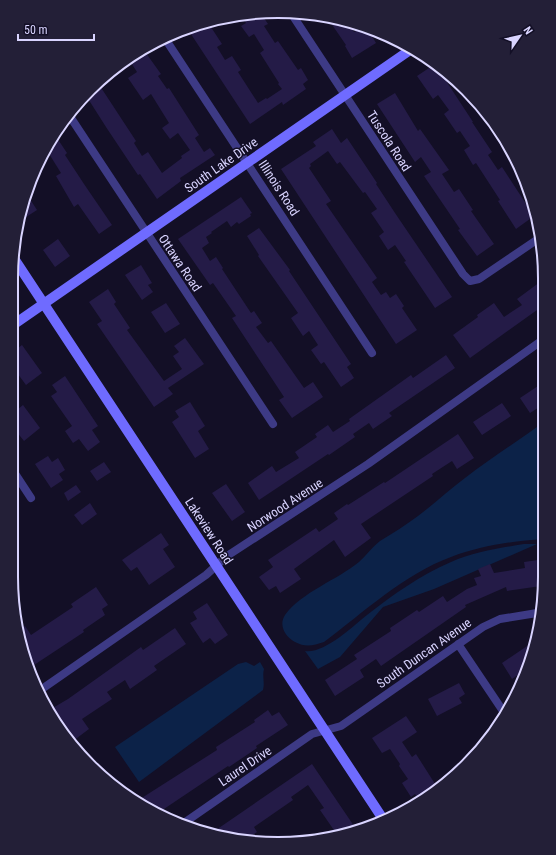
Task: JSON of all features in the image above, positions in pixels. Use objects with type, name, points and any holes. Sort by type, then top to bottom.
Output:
[{"type":"street","name":"Tuscola Road","points":[[295,19],[463,274],[470,281],[479,279],[535,241]]},
{"type":"street","name":"Illinois Road","points":[[168,43],[248,162],[372,353]]},
{"type":"street","name":"South Lake Drive","points":[[18,322],[145,232],[407,52]]},
{"type":"street","name":"Ottawa Road","points":[[72,120],[273,424]]},
{"type":"street","name":"Lakeview Road","points":[[19,266],[381,815]]},
{"type":"street","name":"Norwood Avenue","points":[[43,688],[199,580],[227,556],[368,464],[538,343]]},
{"type":"street","points":[[18,478],[31,498]]},
{"type":"street","name":"South Duncan Avenue","points":[[325,731],[341,726],[483,627],[500,619],[536,613]]},
{"type":"street","points":[[458,644],[502,709]]},
{"type":"street","name":"Laurel Drive","points":[[188,820],[312,734],[325,731]]},
{"type":"water","points":[[538,426],[538,539],[485,547],[462,553],[434,564],[417,573],[384,595],[324,642],[313,645],[303,645],[295,642],[286,634],[282,623],[285,615],[292,607],[310,593],[350,569],[362,560],[380,541],[430,507],[475,471]]},
{"type":"water","points":[[524,544],[537,544],[434,589],[383,607],[340,657],[318,669],[305,651],[313,651],[338,639],[397,593],[440,567],[478,553]]},
{"type":"water","points":[[246,662],[254,666],[260,662],[264,669],[263,690],[139,782],[115,747],[238,664]]},
{"type":"building","points":[[265,19],[268,24],[264,26],[275,43],[278,41],[298,70],[301,68],[308,80],[303,84],[306,89],[283,105],[282,102],[250,124],[191,33],[211,27],[222,44],[217,47],[225,60],[232,56],[241,70],[238,72],[258,103],[282,89],[260,53],[264,50],[254,34],[249,37],[241,26],[246,23],[244,20]]},
{"type":"building","points":[[331,24],[352,29],[354,32],[357,31],[372,36],[376,43],[352,58],[345,46],[346,45]]},
{"type":"building","points":[[147,54],[161,74],[158,76],[167,89],[169,88],[199,135],[195,138],[204,152],[210,148],[215,155],[180,178],[181,181],[157,199],[140,174],[138,175],[89,100],[101,88],[136,141],[134,143],[142,156],[148,152],[162,173],[190,150],[178,133],[170,139],[162,128],[169,123],[151,94],[143,100],[128,78],[137,72],[132,64]]},
{"type":"building","points":[[430,68],[446,80],[492,152],[488,155],[498,170],[502,167],[528,206],[531,218],[516,229],[498,201],[500,200],[476,163],[473,165],[464,150],[470,146],[460,131],[457,133],[444,114],[449,110],[438,95],[433,99],[417,76]]},
{"type":"building","points":[[395,93],[418,131],[420,129],[449,170],[442,174],[454,192],[459,189],[473,210],[471,211],[494,244],[477,256],[458,230],[460,229],[424,176],[431,172],[421,157],[415,162],[377,104]]},
{"type":"building","points":[[332,129],[341,143],[347,138],[395,213],[452,297],[435,308],[404,262],[406,261],[395,245],[388,250],[379,236],[384,232],[371,213],[377,209],[340,162],[337,164],[328,151],[310,164],[311,166],[309,168],[331,201],[326,204],[377,278],[372,282],[381,295],[386,292],[390,298],[396,294],[404,306],[402,308],[417,330],[396,344],[281,169],[316,146],[313,142]]},
{"type":"building","points":[[58,140],[67,153],[65,155],[112,225],[99,234],[78,204],[74,207],[56,176],[61,173],[49,155]]},
{"type":"building","points":[[241,197],[252,213],[250,214],[251,216],[239,224],[237,222],[231,227],[227,221],[206,237],[209,243],[202,248],[210,261],[216,257],[223,268],[222,269],[251,313],[254,311],[262,323],[256,327],[268,343],[271,341],[304,388],[313,382],[323,397],[292,418],[279,400],[284,397],[232,318],[236,316],[213,283],[210,285],[178,239]]},
{"type":"building","points":[[30,200],[37,210],[25,218]]},
{"type":"building","points":[[259,228],[290,270],[289,271],[351,364],[347,367],[354,378],[341,387],[324,362],[321,364],[311,350],[318,345],[309,331],[303,336],[291,318],[298,313],[258,256],[259,255],[247,236]]},
{"type":"building","points":[[58,239],[70,256],[55,267],[43,250]]},
{"type":"building","points":[[141,265],[152,283],[148,285],[153,292],[142,300],[125,275]]},
{"type":"building","points":[[538,283],[538,309],[470,358],[453,335],[494,303],[504,317],[522,305],[517,299]]},
{"type":"building","points":[[108,289],[116,302],[114,304],[130,328],[127,330],[164,381],[182,369],[173,356],[179,352],[174,346],[185,338],[204,364],[168,388],[173,394],[154,407],[97,324],[102,321],[89,302]]},
{"type":"building","points":[[166,303],[180,324],[165,333],[151,312]]},
{"type":"building","points":[[22,345],[42,373],[26,385],[18,374],[18,348]]},
{"type":"building","points":[[446,355],[455,368],[389,413],[392,416],[373,429],[369,423],[353,434],[355,437],[259,500],[248,483],[272,466],[276,472],[299,458],[295,452],[317,437],[315,434],[328,425],[333,432],[411,375],[413,378]]},
{"type":"building","points":[[65,376],[98,426],[92,430],[100,442],[88,451],[79,439],[73,443],[65,431],[72,426],[51,396],[57,392],[52,385]]},
{"type":"building","points":[[538,386],[538,408],[530,413],[520,398]]},
{"type":"building","points":[[190,402],[205,426],[198,431],[209,449],[195,458],[172,422],[179,417],[175,411]]},
{"type":"building","points":[[502,403],[511,416],[482,435],[473,422]]},
{"type":"building","points":[[23,405],[40,428],[24,441],[18,434],[18,409]]},
{"type":"building","points":[[458,434],[474,458],[457,469],[452,461],[432,474],[433,476],[361,524],[371,538],[345,557],[334,540],[294,569],[301,579],[280,593],[276,586],[269,590],[259,577],[273,567],[268,560],[316,528],[319,532],[338,519],[334,513],[384,482],[385,483]]},
{"type":"building","points":[[48,456],[52,462],[58,458],[65,470],[59,474],[63,480],[51,488],[35,464]]},
{"type":"building","points":[[104,462],[111,472],[97,481],[90,471]]},
{"type":"building","points":[[226,484],[245,512],[232,521],[212,493]]},
{"type":"building","points":[[76,485],[81,492],[68,501],[64,493]]},
{"type":"building","points":[[90,503],[97,514],[82,525],[74,515]]},
{"type":"building","points":[[161,533],[169,545],[163,549],[175,567],[149,585],[137,567],[131,571],[122,560]]},
{"type":"building","points":[[538,560],[537,587],[507,591],[506,587],[465,605],[466,607],[381,666],[376,659],[360,670],[364,677],[335,696],[325,680],[357,659],[354,655],[391,631],[390,628],[417,610],[419,612],[443,596],[447,602],[467,589],[477,585],[474,578],[481,576],[478,569],[490,564],[494,573],[525,568],[524,562]]},
{"type":"building","points":[[96,587],[108,605],[102,609],[105,615],[83,630],[84,632],[34,665],[23,628],[25,626],[31,635],[73,607],[71,604]]},
{"type":"building","points":[[207,603],[228,635],[215,644],[210,638],[203,643],[190,623],[197,619],[193,612]]},
{"type":"building","points":[[175,628],[186,644],[154,666],[157,670],[130,689],[125,680],[107,692],[112,699],[82,719],[89,729],[75,739],[53,708],[68,699],[141,647],[143,650]]},
{"type":"building","points":[[529,645],[519,674],[512,679],[502,663]]},
{"type":"building","points":[[459,683],[465,694],[459,698],[462,703],[437,716],[428,699]]},
{"type":"building","points":[[268,710],[272,716],[279,712],[288,725],[256,746],[257,748],[229,767],[228,766],[163,810],[142,798],[217,750],[216,747],[255,722],[254,720]]},
{"type":"building","points":[[406,716],[417,732],[402,742],[412,757],[416,754],[435,784],[417,796],[415,794],[411,797],[402,783],[408,779],[399,766],[400,764],[390,749],[382,753],[372,738]]},
{"type":"building","points":[[312,764],[354,825],[334,831],[320,810],[324,808],[308,785],[291,797],[293,800],[254,827],[257,832],[252,835],[217,829]]}]
